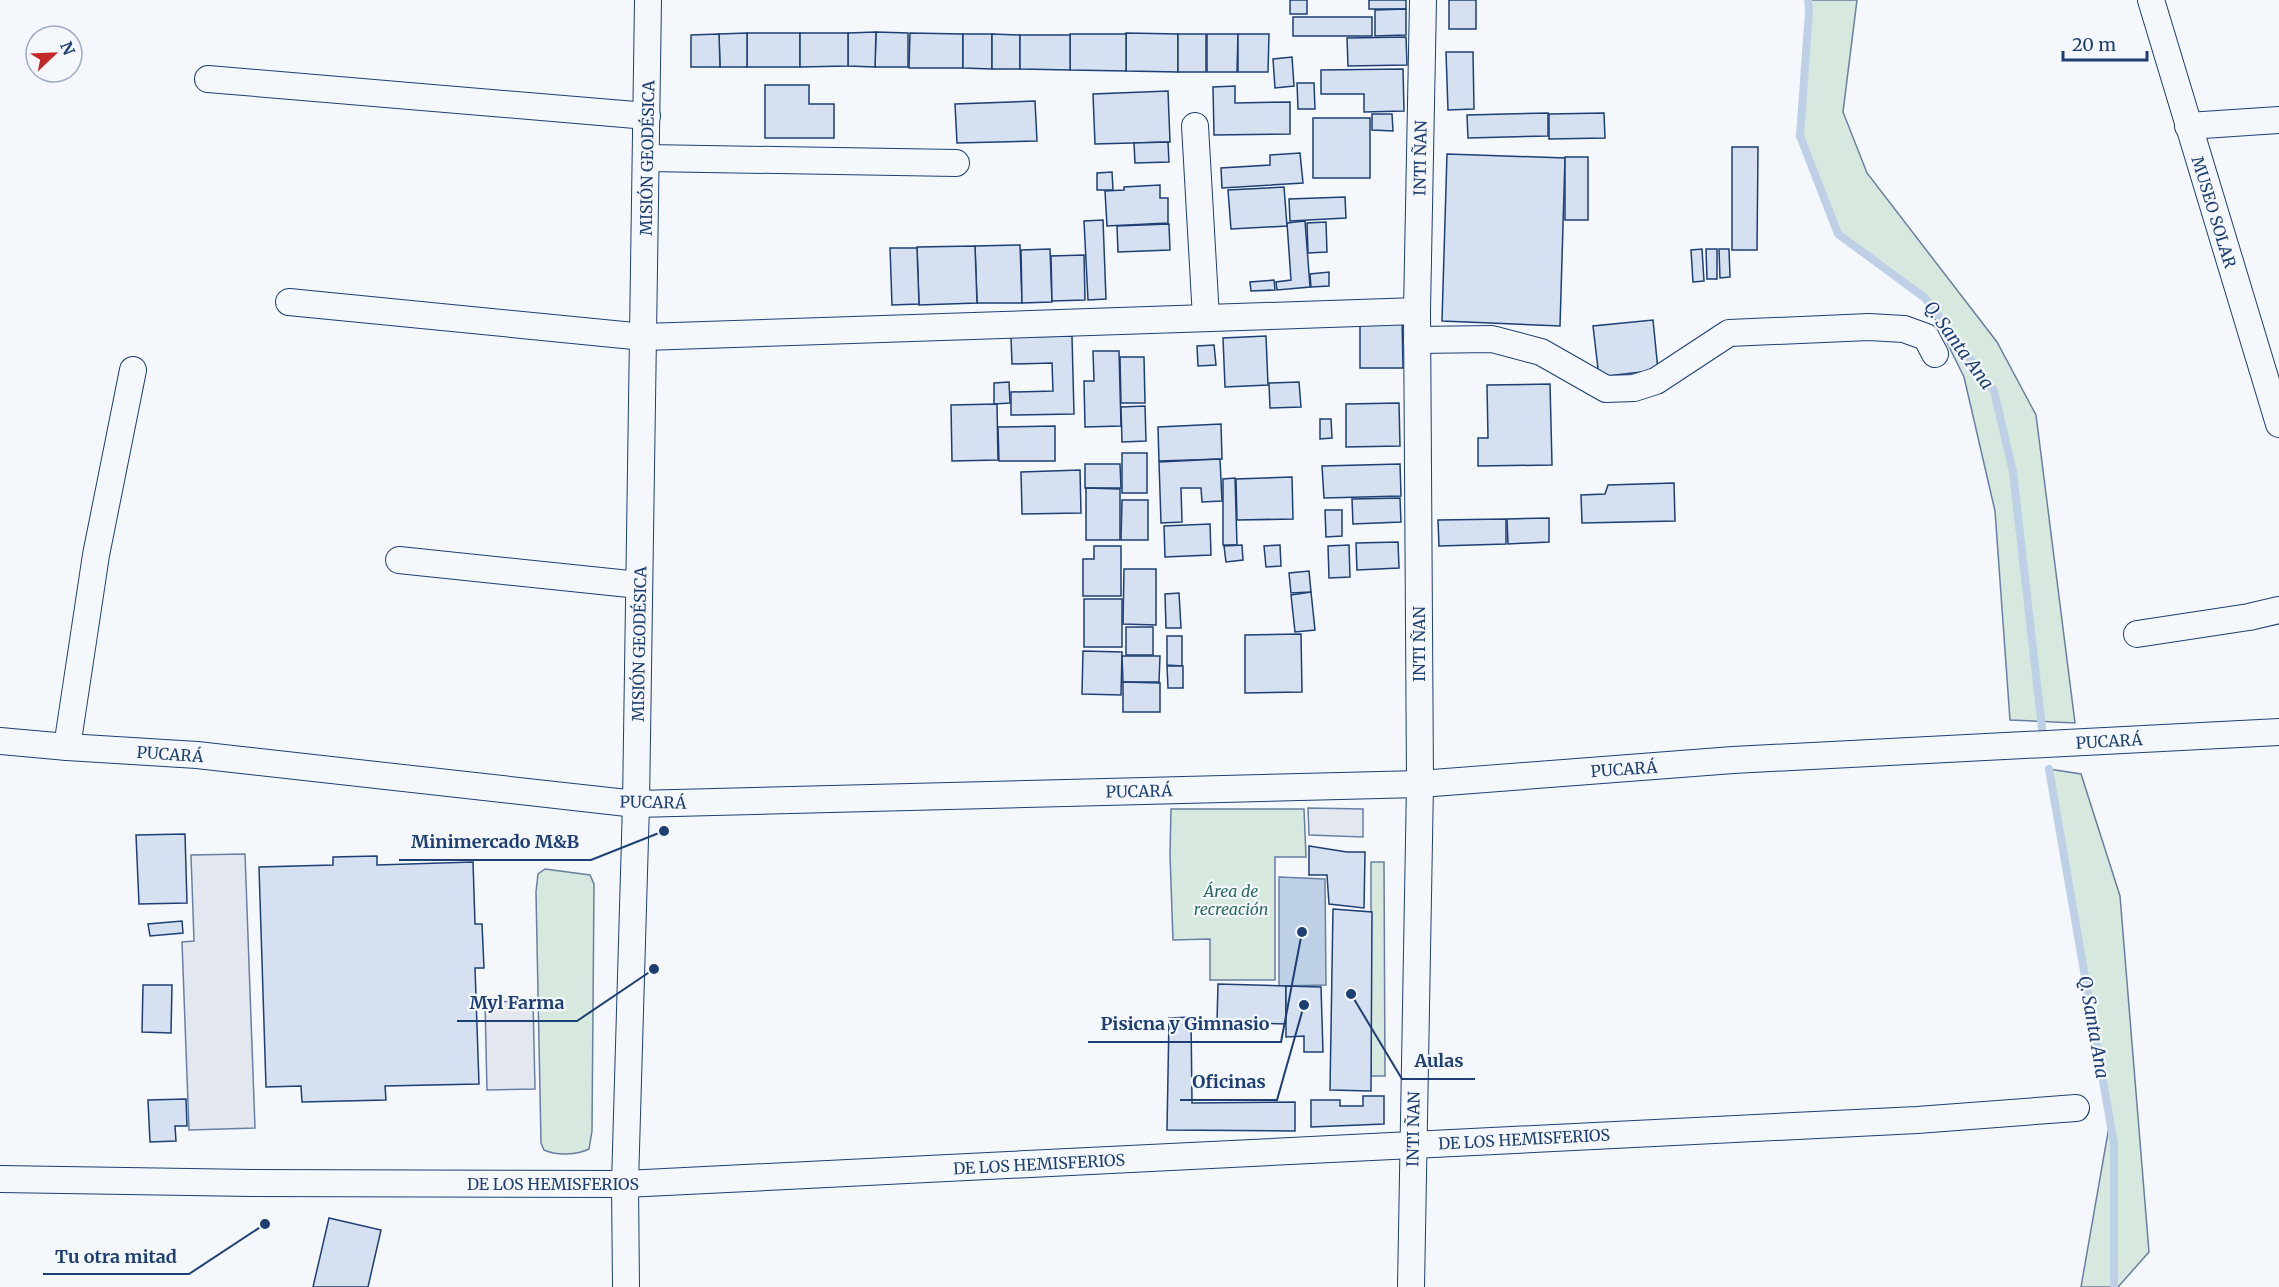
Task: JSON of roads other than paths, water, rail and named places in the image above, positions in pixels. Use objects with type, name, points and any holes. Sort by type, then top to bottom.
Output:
[{"type":"street","name":"MISIÓN GEODÉSICA","points":[[626,1287],[625,1184],[636,804],[648,0]]},
{"type":"street","name":"INTI ÑAN","points":[[1411,1287],[1419,784],[1417,311],[1423,0]]},
{"type":"street","name":"MUSEO SOLAR","points":[[2151,0],[2279,423]]},
{"type":"street","points":[[208,79],[647,116]]},
{"type":"street","points":[[2188,126],[2279,120]]},
{"type":"street","points":[[1195,126],[1206,318]]},
{"type":"street","points":[[647,158],[956,163]]},
{"type":"street","points":[[289,302],[644,337],[1417,311]]},
{"type":"street","points":[[1417,340],[1492,339],[1541,352],[1606,388],[1634,388],[1656,381],[1729,333],[1869,327],[1904,329],[1926,337],[1935,354]]},
{"type":"street","points":[[67,747],[96,555],[133,370]]},
{"type":"street","points":[[399,560],[639,585]]},
{"type":"street","points":[[2137,634],[2249,617],[2279,610]]},
{"type":"street","name":"PUCARÁ","points":[[0,741],[197,755],[636,804],[1419,784],[1733,760],[2279,732]]},
{"type":"street","name":"DE LOS HEMISFERIOS","points":[[0,1179],[252,1183],[625,1184],[1917,1120],[2076,1108]]},
{"type":"water","points":[[1279,877],[1325,879],[1326,985],[1279,986]]},
{"type":"waterway","name":"Q. Santa Ana","points":[[1808,0],[1800,136],[1838,234],[1925,298],[1994,391],[2013,472],[2043,737]]},
{"type":"waterway","name":"Q. Santa Ana","points":[[2049,769],[2114,1144],[2114,1287]]},
{"type":"place","name":"Minimercado M&B","points":[[664,831]]},
{"type":"place","name":"Pisicna y Gimnasio","points":[[1302,932]]},
{"type":"place","name":"Myl Farma","points":[[654,969]]},
{"type":"place","name":"Aulas","points":[[1351,994]]},
{"type":"place","name":"Oficinas","points":[[1304,1005]]},
{"type":"place","name":"Tu otra mitad","points":[[265,1224]]},
{"type":"park label","name":"Área de recreación","points":[[1231,900]]}]
